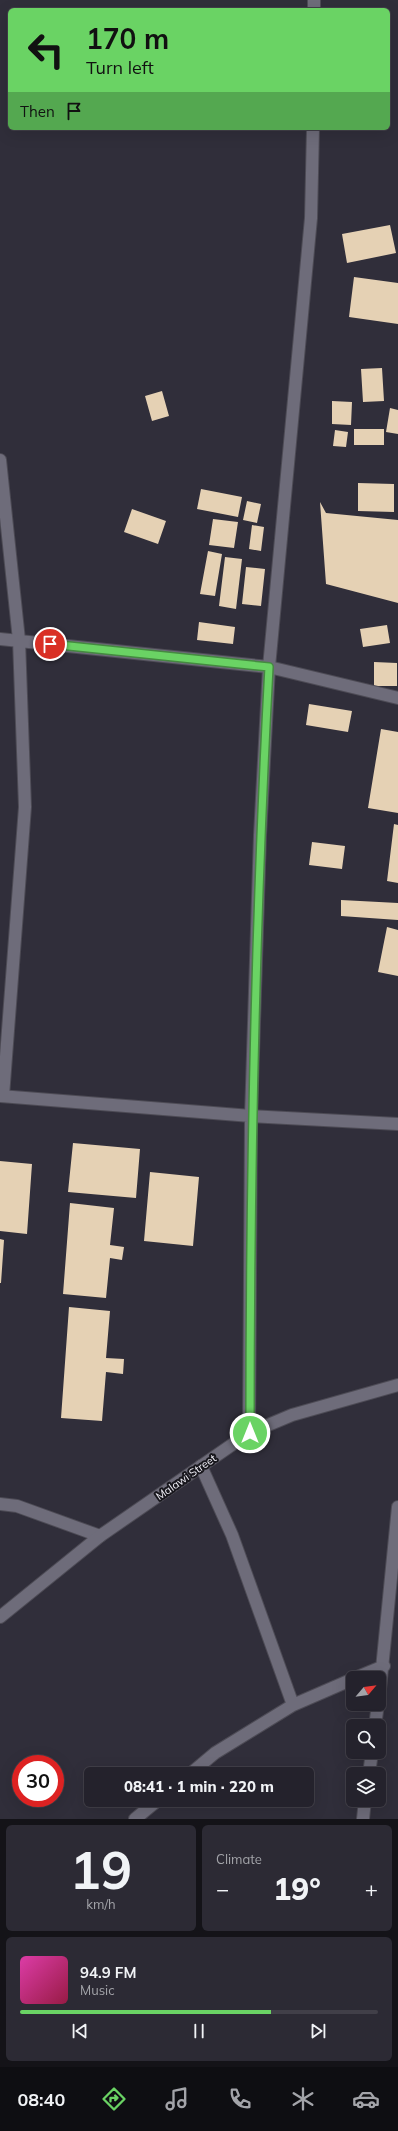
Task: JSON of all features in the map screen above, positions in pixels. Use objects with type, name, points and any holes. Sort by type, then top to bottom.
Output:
[{"type":"street","points":[[250,1433],[251,1116],[260,835],[269,667],[311,218],[313,130]]},
{"type":"street","points":[[0,460],[19,640],[25,807],[2,1096],[251,1116],[398,1124]]},
{"type":"street","points":[[0,638],[269,667],[398,698]]},
{"type":"street","name":"Malawi Street","points":[[0,1617],[100,1536],[250,1433],[299,1413],[398,1385]]},
{"type":"street","points":[[202,1466],[232,1535],[293,1705]]},
{"type":"street","points":[[0,1504],[17,1506],[100,1536]]},
{"type":"street","points":[[383,1671],[397,1541],[398,1507]]},
{"type":"street","points":[[372,1671],[384,1666]]},
{"type":"street","points":[[198,1767],[215,1753],[293,1705],[346,1682]]},
{"type":"street","points":[[135,1819],[150,1807]]},
{"type":"street","points":[[363,1819],[364,1807]]},
{"type":"building","points":[[390,225],[396,253],[347,263],[342,234]]},
{"type":"building","points":[[354,277],[398,283],[398,324],[349,317]]},
{"type":"building","points":[[382,368],[384,401],[363,402],[361,369]]},
{"type":"building","points":[[162,391],[169,416],[152,421],[145,396]]},
{"type":"building","points":[[332,401],[352,402],[351,425],[332,424]]},
{"type":"building","points":[[390,408],[398,410],[398,434],[386,432]]},
{"type":"building","points":[[354,429],[384,429],[384,445],[354,445]]},
{"type":"building","points":[[335,430],[348,432],[346,447],[333,446]]},
{"type":"building","points":[[358,483],[394,484],[394,512],[358,511]]},
{"type":"building","points":[[201,489],[242,497],[238,517],[197,509]]},
{"type":"building","points":[[247,501],[261,504],[257,523],[243,520]]},
{"type":"building","points":[[320,502],[326,513],[398,520],[398,603],[326,584]]},
{"type":"building","points":[[132,509],[166,521],[158,544],[124,532]]},
{"type":"building","points":[[213,519],[238,522],[234,548],[209,545]]},
{"type":"building","points":[[252,525],[264,527],[261,551],[249,549]]},
{"type":"building","points":[[208,551],[222,554],[215,596],[200,594]]},
{"type":"building","points":[[225,557],[242,559],[236,609],[219,606]]},
{"type":"building","points":[[246,567],[265,569],[261,606],[242,604]]},
{"type":"building","points":[[199,622],[235,627],[233,644],[197,640]]},
{"type":"building","points":[[387,625],[390,643],[363,647],[360,629]]},
{"type":"building","points":[[374,662],[397,663],[397,686],[374,686]]},
{"type":"building","points":[[309,704],[352,711],[348,732],[306,725]]},
{"type":"building","points":[[381,729],[398,732],[398,813],[368,808]]},
{"type":"building","points":[[394,824],[398,825],[398,883],[387,881]]},
{"type":"building","points":[[312,842],[345,846],[342,869],[309,865]]},
{"type":"building","points":[[341,900],[398,903],[398,920],[341,916]]},
{"type":"building","points":[[387,927],[398,930],[398,976],[378,972]]},
{"type":"building","points":[[73,1143],[140,1149],[136,1198],[68,1192]]},
{"type":"building","points":[[0,1161],[32,1164],[27,1234],[0,1231]]},
{"type":"building","points":[[150,1172],[199,1177],[193,1246],[144,1241]]},
{"type":"building","points":[[70,1203],[114,1208],[110,1245],[124,1247],[122,1260],[110,1258],[106,1298],[63,1294]]},
{"type":"building","points":[[0,1239],[4,1240],[1,1283],[0,1283]]},
{"type":"building","points":[[69,1307],[110,1311],[106,1358],[124,1359],[123,1374],[106,1372],[102,1421],[61,1418]]},
{"type":"route","points":[[50,644],[269,667],[260,835],[251,1116],[250,1433]]}]
